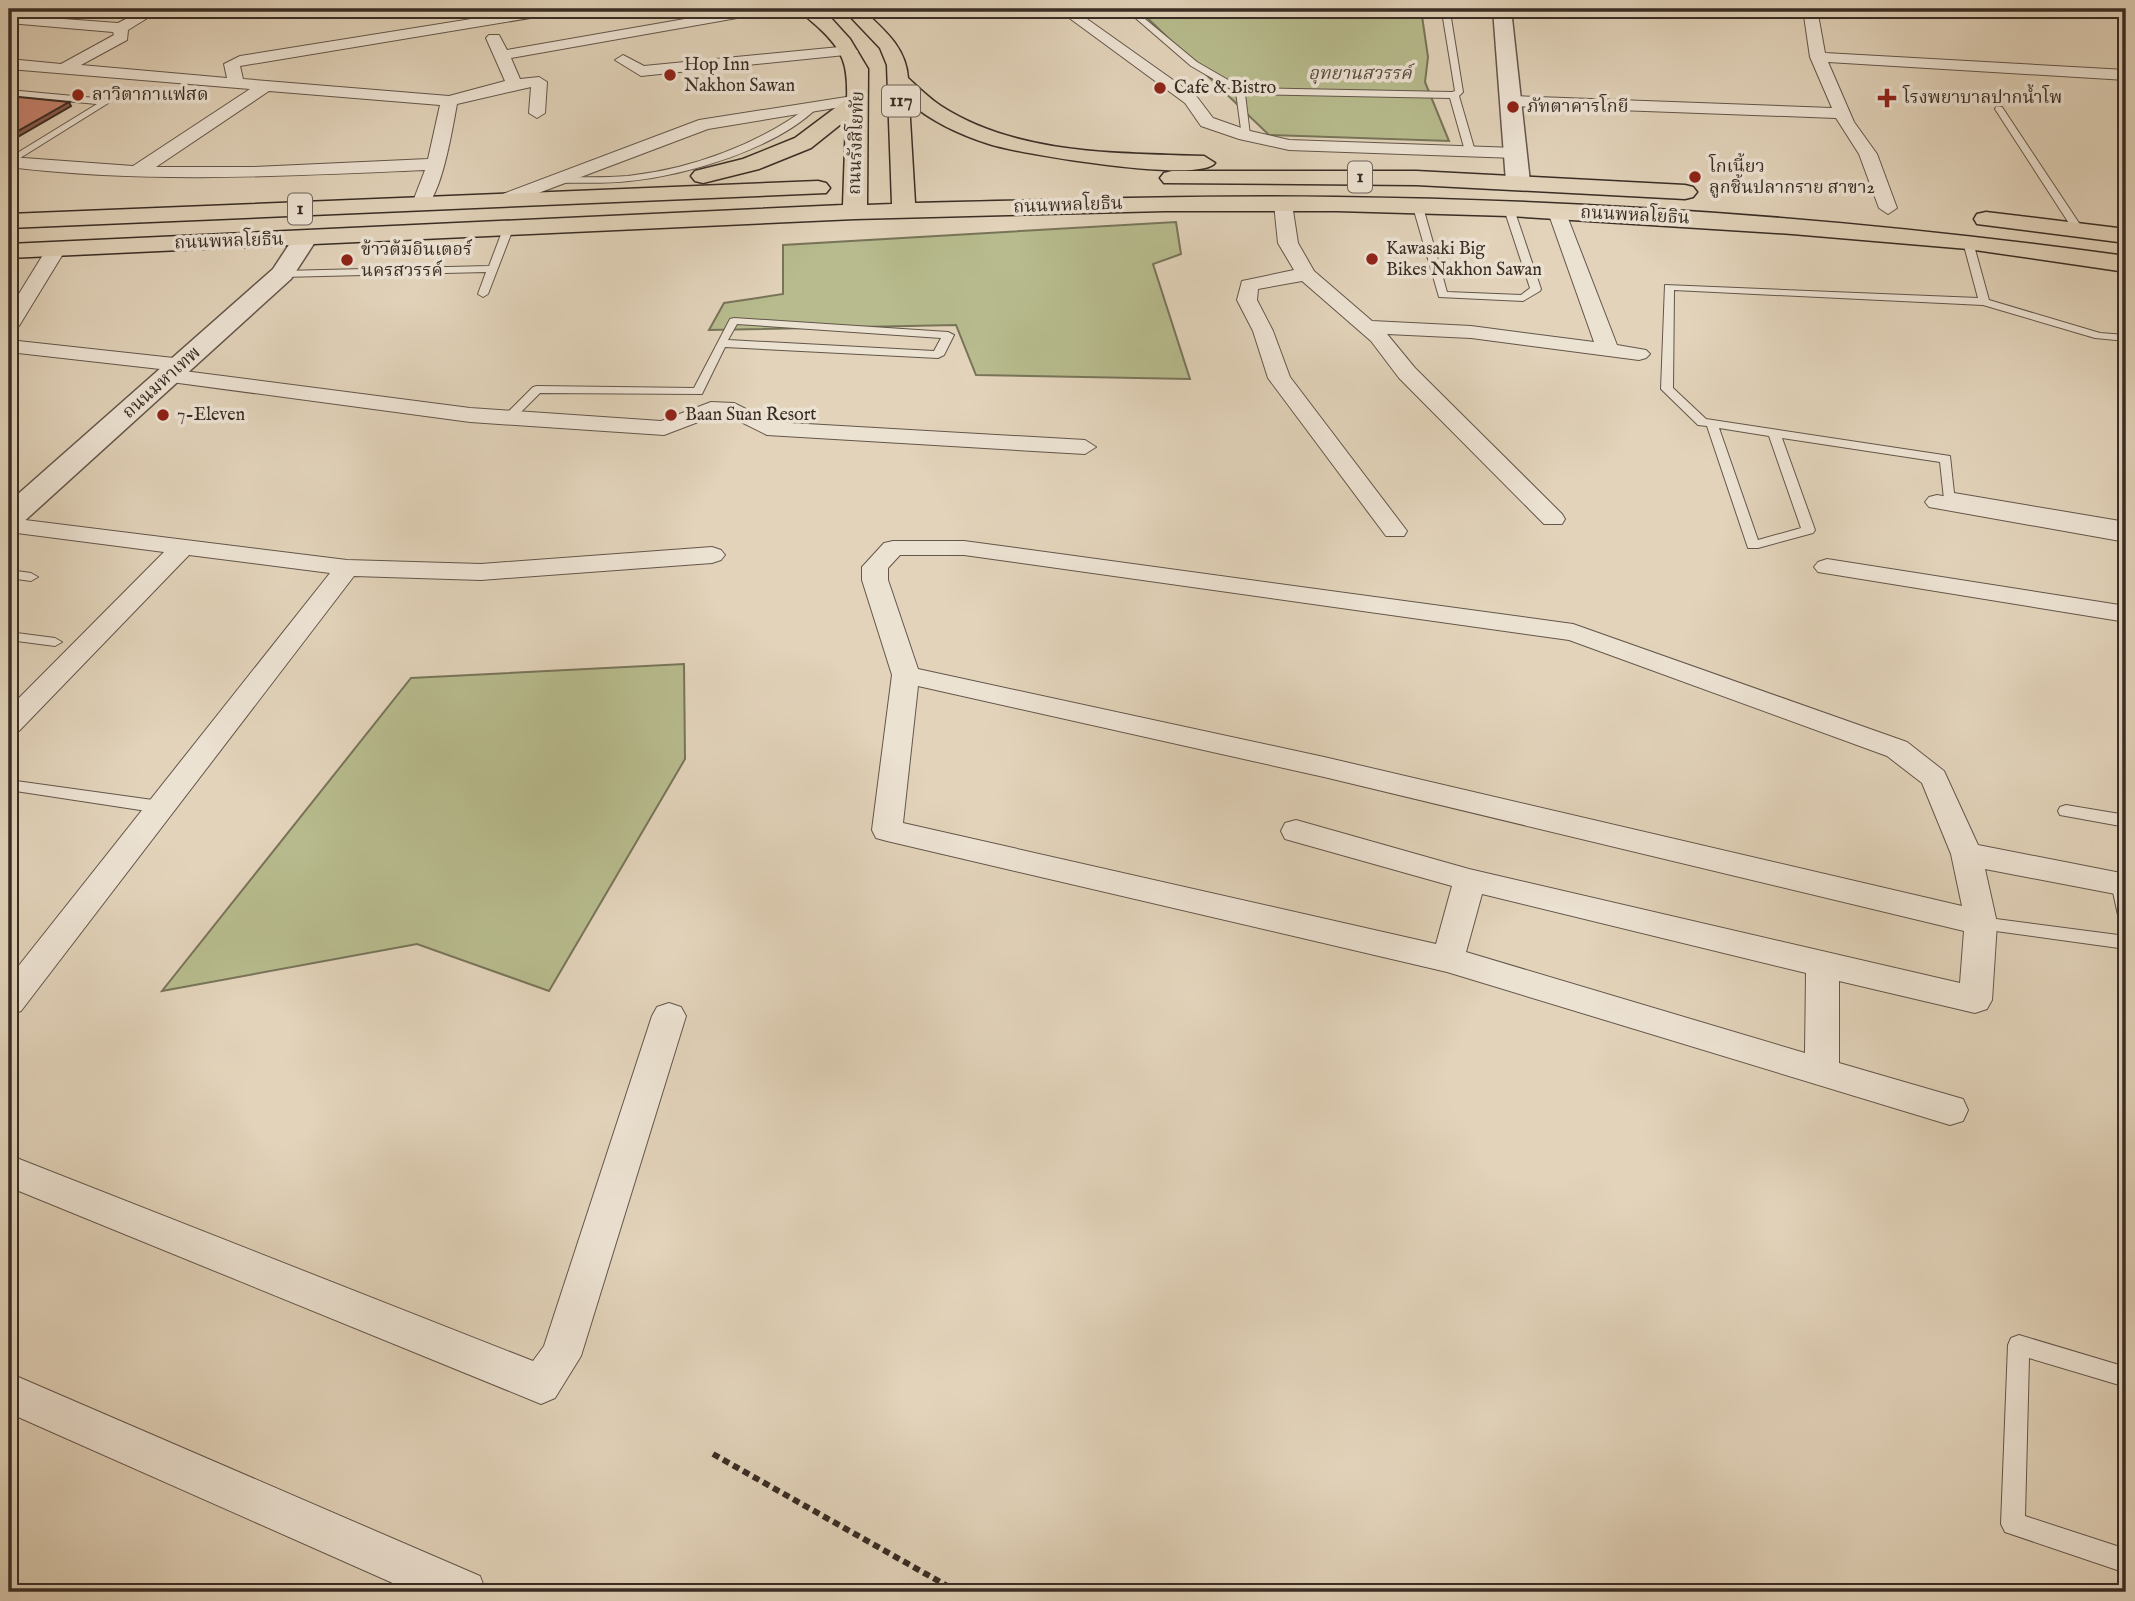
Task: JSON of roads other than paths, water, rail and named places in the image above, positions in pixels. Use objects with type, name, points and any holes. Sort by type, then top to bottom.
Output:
[{"type":"main road","name":"ถนนรังสิโยทัย","points":[[808,9],[825,21],[850,51],[858,69],[855,212]]},
{"type":"main road","name":"ถนนรังสิโยทัย","points":[[852,9],[889,46],[897,65],[900,82],[904,211]]},
{"type":"main road","points":[[900,82],[934,112],[970,131],[1010,144],[1138,160],[1338,167],[1416,178]]},
{"type":"main road","points":[[590,195],[688,180],[751,164],[803,143],[859,100]]},
{"type":"main road","name":"ถนนพหลโยธิน","points":[[1093,180],[1290,176],[1416,178],[1518,181],[1701,193]]},
{"type":"main road","name":"ถนนพหลโยธิน","points":[[9,221],[590,195],[931,185]]},
{"type":"main road","name":"ถนนพหลโยธิน","points":[[9,251],[855,212],[1165,204],[1283,204],[1557,212],[1968,242],[2126,264]]},
{"type":"main road","points":[[1861,206],[1914,211]]},
{"type":"main road","points":[[1967,217],[2126,236]]},
{"type":"street","points":[[14,19],[41,9]]},
{"type":"street","points":[[14,19],[120,28],[155,9]]},
{"type":"street","points":[[236,82],[232,64],[240,61],[560,9]]},
{"type":"street","points":[[502,55],[766,9]]},
{"type":"street","points":[[1064,9],[1191,100],[1208,122],[1245,135],[1289,145],[1516,153]]},
{"type":"street","points":[[1502,9],[1518,181]]},
{"type":"street","points":[[1810,9],[1818,57],[1842,113],[1868,154],[1888,208]]},
{"type":"street","points":[[486,21],[514,84]]},
{"type":"street","points":[[19,38],[51,22]]},
{"type":"street","points":[[62,69],[122,37],[120,28]]},
{"type":"street","points":[[624,60],[641,71],[850,51]]},
{"type":"street","points":[[1818,57],[2126,75]]},
{"type":"street","points":[[9,64],[449,101],[514,84],[539,82],[537,113]]},
{"type":"street","points":[[136,172],[267,85]]},
{"type":"street","points":[[501,201],[705,124],[859,100]]},
{"type":"street","points":[[421,204],[436,164],[449,101]]},
{"type":"street","points":[[1510,101],[1842,113]]},
{"type":"street","points":[[10,162],[136,172],[253,172],[436,164]]},
{"type":"street","points":[[1283,204],[1287,243],[1306,274],[1366,327],[1407,373],[1553,519]]},
{"type":"street","points":[[1557,212],[1608,349]]},
{"type":"street","name":"ถนนมหาเทพ","points":[[9,518],[282,274],[305,239]]},
{"type":"street","points":[[9,326],[56,249]]},
{"type":"street","points":[[1306,274],[1250,285],[1247,300],[1263,331],[1279,378],[1395,531]]},
{"type":"street","points":[[1366,327],[1471,332],[1639,354]]},
{"type":"street","points":[[9,346],[470,415],[664,428],[711,409],[734,410],[767,428],[1084,447]]},
{"type":"street","points":[[1937,502],[2126,535]]},
{"type":"street","points":[[9,525],[347,568],[481,572],[712,555]]},
{"type":"street","points":[[9,724],[182,548]]},
{"type":"street","points":[[1296,831],[1469,880],[1975,1000],[1981,923],[1966,854],[1934,778],[1897,749],[1573,632],[964,548],[893,548],[875,567],[875,580],[906,675],[887,830],[1447,959],[1950,1110]]},
{"type":"street","points":[[1827,567],[2126,614]]},
{"type":"street","points":[[9,1002],[347,568]]},
{"type":"street","points":[[906,675],[1324,767],[1981,923]]},
{"type":"street","points":[[1966,854],[2123,884]]},
{"type":"street","points":[[1447,959],[1459,925],[1469,880]]},
{"type":"street","points":[[1822,1072],[1824,966]]},
{"type":"street","points":[[12,1176],[541,1384],[561,1356],[669,1016]]},
{"type":"street","points":[[9,1393],[464,1592]]},
{"type":"lane","points":[[376,15],[413,9]]},
{"type":"lane","points":[[1129,9],[1194,64],[1240,91],[1454,95],[1459,92],[1447,19],[1450,9]]},
{"type":"lane","points":[[1240,91],[1245,135]]},
{"type":"lane","points":[[9,93],[106,102],[10,162]]},
{"type":"lane","points":[[1454,95],[1470,151]]},
{"type":"lane","points":[[554,180],[638,178],[702,163],[793,125],[814,107]]},
{"type":"lane","points":[[1999,109],[2078,229]]},
{"type":"lane","points":[[1418,206],[1443,295],[1523,298],[1536,289],[1509,209]]},
{"type":"lane","points":[[483,294],[508,229]]},
{"type":"lane","points":[[1968,242],[1984,302]]},
{"type":"lane","points":[[282,274],[493,269]]},
{"type":"lane","points":[[2126,338],[2099,336],[1984,302],[1670,287],[1667,388],[1702,422],[1946,459],[1948,496],[2126,526]]},
{"type":"lane","points":[[508,418],[537,389],[698,392],[721,343],[734,321],[948,335],[937,355],[721,343]]},
{"type":"lane","points":[[1712,424],[1753,545],[1808,530],[1774,433]]},
{"type":"lane","points":[[9,574],[31,577]]},
{"type":"lane","points":[[9,636],[55,642]]},
{"type":"lane","points":[[9,785],[160,807]]},
{"type":"lane","points":[[2066,811],[2126,821]]},
{"type":"lane","points":[[2123,884],[2126,915]]},
{"type":"lane","points":[[1981,923],[2126,943]]},
{"type":"lane","points":[[2126,1377],[2019,1345],[2013,1524],[2126,1561]]},
{"type":"place","name":"Hop Inn Nakhon Sawan","points":[[670,75]]},
{"type":"place","name":"Cafe & Bistro","points":[[1160,88]]},
{"type":"place","name":"ลาวิตากาแฟสด","points":[[78,95]]},
{"type":"place","name":"โรงพยาบาลปากน้ำโพ","points":[[1887,98]]},
{"type":"place","name":"ภัทตาคารโกยี","points":[[1513,107]]},
{"type":"place","name":"โกเนี้ยว ลูกชิ้นปลากราย สาขา2","points":[[1695,177]]},
{"type":"place","name":"Kawasaki Big Bikes Nakhon Sawan","points":[[1372,259]]},
{"type":"place","name":"ข้าวต้มอินเตอร์ นครสวรรค์","points":[[347,260]]},
{"type":"place","name":"7-Eleven","points":[[163,415]]},
{"type":"place","name":"Baan Suan Resort","points":[[671,415]]},
{"type":"park label","name":"อุทยานสวรรค์","points":[[1360,74]]}]
